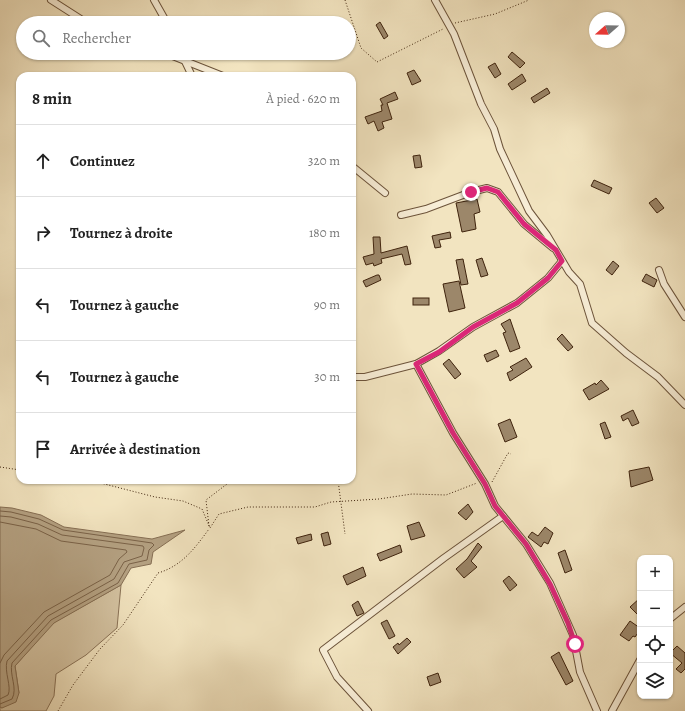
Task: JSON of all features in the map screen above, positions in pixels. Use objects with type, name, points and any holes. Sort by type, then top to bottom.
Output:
[{"type":"street","points":[[51,0],[76,16]]},
{"type":"street","points":[[154,0],[163,16]]},
{"type":"street","points":[[435,0],[454,34],[481,104],[494,129],[500,149],[529,211],[548,236],[562,261],[580,284],[592,323],[658,377],[685,405]]},
{"type":"street","points":[[181,60],[212,72]]},
{"type":"street","points":[[185,62],[190,72]]},
{"type":"street","points":[[356,169],[384,193]]},
{"type":"street","points":[[400,215],[426,209],[471,192],[487,188],[498,192],[524,224],[556,250]]},
{"type":"street","points":[[356,377],[365,377],[416,364],[439,352],[473,327],[517,303],[548,278],[562,261]]},
{"type":"street","points":[[659,270],[664,284],[685,317]]},
{"type":"street","points":[[416,364],[453,433],[485,484],[495,506],[526,544],[552,589],[573,635],[580,672],[597,711]]},
{"type":"street","points":[[368,711],[337,677],[323,650],[444,558],[503,516]]},
{"type":"street","points":[[673,617],[685,607]]},
{"type":"street","points":[[612,711],[638,663]]},
{"type":"path","points":[[345,0],[350,16]]},
{"type":"path","points":[[452,25],[459,21],[495,14],[530,0]]},
{"type":"path","points":[[356,33],[361,48],[377,62],[446,28]]},
{"type":"path","points":[[58,711],[73,685],[100,649],[123,624],[158,573],[165,571],[185,559],[210,528],[219,514],[248,507],[315,507],[331,502],[412,494],[446,494],[476,483],[489,486],[498,474],[508,453],[511,454]]},
{"type":"path","points":[[0,467],[16,469]]},
{"type":"path","points":[[104,484],[155,498],[183,501],[202,509],[210,528]]},
{"type":"path","points":[[210,528],[206,500],[227,484]]},
{"type":"path","points":[[339,484],[345,534]]},
{"type":"shaded area","points":[[121,585],[117,628],[86,655],[56,674],[54,696],[46,711],[0,711],[0,707],[2,708],[19,693],[15,666],[53,623]]},
{"type":"water","points":[[0,507],[12,508],[41,515],[64,527],[152,539],[185,530],[153,552],[151,564],[131,568],[121,585],[54,623],[15,666],[19,693],[16,702],[2,708],[0,707]]},
{"type":"building","points":[[380,22],[388,36],[384,39],[376,25]]},
{"type":"building","points":[[512,52],[525,63],[520,68],[508,57]]},
{"type":"building","points":[[495,63],[501,74],[495,78],[488,67]]},
{"type":"building","points":[[414,70],[421,81],[412,85],[407,73]]},
{"type":"building","points":[[522,74],[526,81],[512,90],[508,84]]},
{"type":"building","points":[[547,88],[550,93],[534,103],[531,98]]},
{"type":"building","points":[[395,92],[398,99],[387,103],[392,119],[382,122],[384,128],[378,131],[374,121],[368,124],[365,117],[382,111],[381,105],[383,105],[380,99]]},
{"type":"building","points":[[420,155],[422,167],[415,168],[413,156]]},
{"type":"building","points":[[594,180],[612,188],[609,194],[591,186]]},
{"type":"building","points":[[656,198],[664,208],[657,213],[649,203]]},
{"type":"building","points":[[477,199],[480,212],[474,214],[476,229],[462,232],[456,203]]},
{"type":"building","points":[[450,232],[451,238],[439,240],[441,247],[435,248],[432,236]]},
{"type":"building","points":[[373,237],[380,237],[381,253],[407,246],[411,264],[405,265],[402,254],[381,259],[382,263],[374,266],[373,263],[366,265],[363,257],[374,254]]},
{"type":"building","points":[[482,258],[488,275],[481,277],[476,260]]},
{"type":"building","points":[[463,259],[468,284],[461,285],[456,260]]},
{"type":"building","points":[[613,261],[619,266],[612,275],[606,270]]},
{"type":"building","points":[[646,274],[657,280],[654,287],[642,281]]},
{"type":"building","points":[[379,275],[381,280],[366,287],[363,281]]},
{"type":"building","points":[[459,281],[465,308],[449,312],[443,284]]},
{"type":"building","points":[[413,298],[429,298],[429,305],[413,305]]},
{"type":"building","points":[[510,319],[520,348],[510,352],[503,333],[506,332],[501,324]]},
{"type":"building","points":[[562,334],[573,347],[568,351],[557,339]]},
{"type":"building","points":[[496,350],[499,356],[487,362],[484,355]]},
{"type":"building","points":[[526,358],[532,367],[510,381],[507,373],[513,370],[510,367]]},
{"type":"building","points":[[449,359],[461,374],[455,379],[443,364]]},
{"type":"building","points":[[601,380],[609,389],[589,400],[583,390],[595,383],[596,385]]},
{"type":"building","points":[[633,410],[639,423],[632,426],[628,418],[623,421],[621,416]]},
{"type":"building","points":[[510,419],[517,437],[505,442],[498,424]]},
{"type":"building","points":[[605,422],[611,437],[605,439],[600,424]]},
{"type":"building","points":[[649,467],[653,480],[631,487],[629,471]]},
{"type":"building","points":[[468,504],[473,512],[466,520],[458,513]]},
{"type":"building","points":[[419,522],[425,536],[411,540],[407,526]]},
{"type":"building","points":[[545,527],[553,533],[548,544],[544,542],[541,547],[528,537],[532,532],[538,536]]},
{"type":"building","points":[[328,532],[331,544],[324,546],[321,534]]},
{"type":"building","points":[[311,534],[312,540],[298,544],[296,538]]},
{"type":"building","points":[[478,543],[482,547],[471,561],[477,567],[464,578],[456,569],[467,559]]},
{"type":"building","points":[[400,545],[402,552],[380,561],[377,554]]},
{"type":"building","points":[[565,550],[572,570],[565,573],[558,553]]},
{"type":"building","points":[[363,567],[366,576],[347,585],[343,576]]},
{"type":"building","points":[[509,576],[517,585],[510,591],[503,581]]},
{"type":"building","points":[[358,601],[364,613],[357,616],[352,605]]},
{"type":"building","points":[[637,601],[637,614],[630,607]]},
{"type":"building","points":[[387,620],[395,636],[389,639],[381,623]]},
{"type":"building","points":[[630,621],[637,626],[637,634],[635,637],[633,636],[629,641],[620,635]]},
{"type":"building","points":[[407,638],[411,642],[398,654],[393,647],[398,643],[399,645]]},
{"type":"building","points":[[677,646],[685,653],[685,669],[681,673],[676,669],[682,663],[673,656],[673,650]]},
{"type":"building","points":[[559,652],[573,681],[566,685],[551,657]]},
{"type":"building","points":[[438,673],[441,682],[430,686],[427,677]]},
{"type":"route","points":[[471,192],[487,188],[498,192],[524,224],[556,250],[562,261],[548,278],[517,303],[494,317],[473,327],[439,352],[416,364],[440,406],[453,433],[485,484],[495,506],[526,544],[550,584],[573,635],[575,644]]}]
